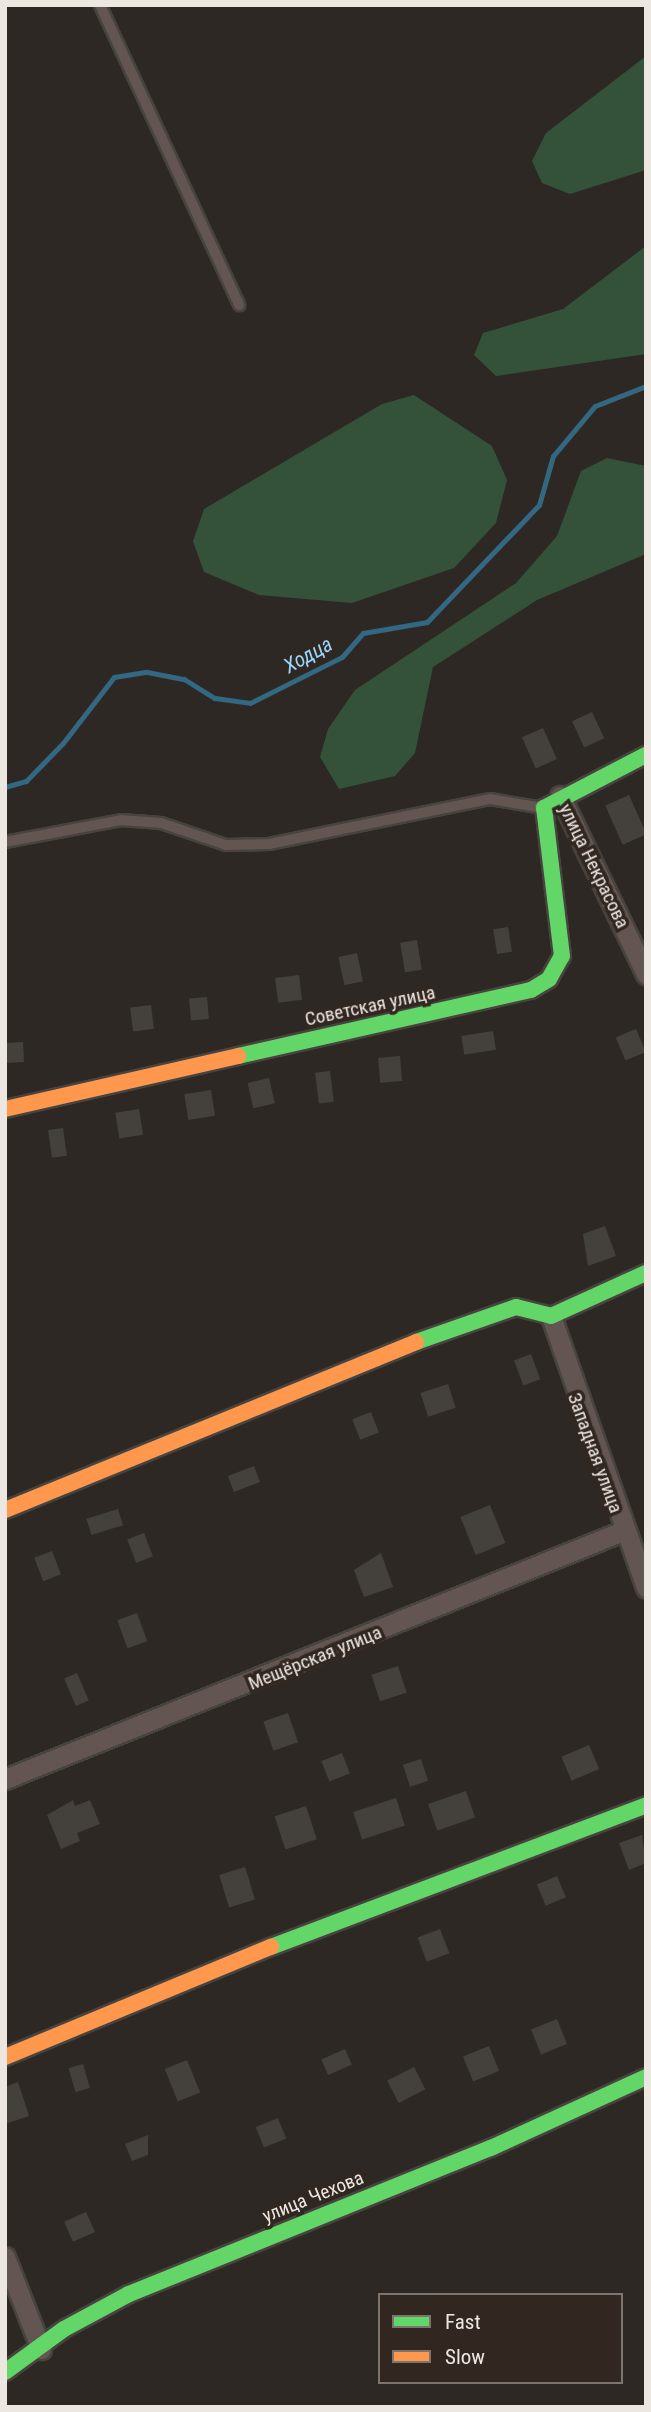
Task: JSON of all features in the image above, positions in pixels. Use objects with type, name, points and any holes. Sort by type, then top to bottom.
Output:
[{"type":"street","points":[[544,808],[561,796],[646,755]]},
{"type":"street","name":"улица Некрасова","points":[[561,796],[646,974]]},
{"type":"street","name":"Советская улица","points":[[5,1109],[531,990],[549,979],[562,956],[544,808]]},
{"type":"street","points":[[5,1510],[349,1366],[516,1307],[551,1316],[646,1273]]},
{"type":"street","name":"Западная улица","points":[[551,1316],[622,1531],[646,1588]]},
{"type":"street","name":"Мещёрская улица","points":[[5,1779],[622,1531]]},
{"type":"street","points":[[5,2057],[180,1982],[646,1805]]},
{"type":"street","name":"улица Чехова","points":[[5,2372],[129,2294],[491,2148],[646,2077]]},
{"type":"street","points":[[5,2257],[40,2349]]},
{"type":"lane","points":[[100,5],[239,305]]},
{"type":"lane","points":[[5,842],[121,820],[161,823],[226,845],[269,844],[490,799],[544,808]]},
{"type":"green space","points":[[646,56],[646,170],[570,194],[542,183],[532,161],[546,133]]},
{"type":"green space","points":[[646,246],[646,354],[496,376],[474,355],[483,333],[563,309]]},
{"type":"green space","points":[[414,395],[492,446],[507,480],[496,523],[454,568],[352,603],[259,595],[204,572],[193,541],[204,509],[382,404]]},
{"type":"green space","points":[[607,458],[646,466],[646,554],[537,600],[433,667],[415,753],[395,776],[339,789],[320,757],[328,729],[355,690],[516,583],[557,536],[581,471]]},
{"type":"building","points":[[592,712],[604,738],[584,748],[572,721]]},
{"type":"building","points":[[543,728],[557,759],[536,768],[522,737]]},
{"type":"building","points":[[629,795],[646,835],[623,845],[605,806]]},
{"type":"building","points":[[508,927],[512,952],[497,954],[493,929]]},
{"type":"building","points":[[417,940],[422,970],[405,972],[400,943]]},
{"type":"building","points":[[357,953],[363,981],[344,985],[338,957]]},
{"type":"building","points":[[299,975],[302,1000],[278,1003],[275,978]]},
{"type":"building","points":[[207,997],[209,1019],[191,1020],[189,999]]},
{"type":"building","points":[[151,1005],[154,1029],[133,1031],[130,1008]]},
{"type":"building","points":[[636,1029],[646,1052],[626,1061],[616,1038]]},
{"type":"building","points":[[493,1031],[496,1050],[464,1055],[461,1036]]},
{"type":"building","points":[[23,1042],[24,1062],[6,1063],[5,1043]]},
{"type":"building","points":[[400,1056],[402,1081],[380,1083],[378,1058]]},
{"type":"building","points":[[330,1071],[334,1102],[319,1104],[315,1073]]},
{"type":"building","points":[[269,1078],[275,1103],[253,1108],[248,1083]]},
{"type":"building","points":[[211,1090],[215,1116],[188,1120],[184,1094]]},
{"type":"building","points":[[139,1109],[143,1135],[119,1138],[115,1113]]},
{"type":"building","points":[[63,1128],[67,1156],[52,1158],[48,1130]]},
{"type":"building","points":[[605,1226],[616,1256],[588,1266],[583,1234]]},
{"type":"building","points":[[531,1354],[540,1379],[523,1386],[514,1360]]},
{"type":"building","points":[[448,1384],[456,1408],[428,1417],[420,1393]]},
{"type":"building","points":[[371,1412],[379,1433],[360,1440],[352,1419]]},
{"type":"building","points":[[254,1466],[260,1482],[234,1492],[228,1476]]},
{"type":"building","points":[[490,1505],[505,1543],[476,1555],[460,1517]]},
{"type":"building","points":[[118,1509],[123,1525],[91,1535],[86,1519]]},
{"type":"building","points":[[144,1533],[153,1556],[136,1563],[127,1539]]},
{"type":"building","points":[[52,1551],[61,1574],[43,1581],[34,1558]]},
{"type":"building","points":[[381,1553],[393,1587],[364,1597],[354,1570]]},
{"type":"building","points":[[137,1613],[147,1641],[128,1648],[117,1620]]},
{"type":"building","points":[[398,1666],[407,1693],[380,1701],[371,1675]]},
{"type":"building","points":[[77,1673],[89,1701],[76,1706],[64,1678]]},
{"type":"building","points":[[288,1713],[298,1742],[274,1751],[263,1721]]},
{"type":"building","points":[[589,1745],[599,1769],[572,1781],[561,1757]]},
{"type":"building","points":[[342,1753],[350,1774],[329,1781],[321,1761]]},
{"type":"building","points":[[421,1759],[428,1781],[410,1787],[403,1765]]},
{"type":"building","points":[[466,1791],[475,1817],[437,1830],[428,1804]]},
{"type":"building","points":[[396,1798],[405,1826],[362,1839],[353,1812]]},
{"type":"building","points":[[73,1800],[75,1806],[90,1800],[100,1824],[77,1833],[80,1841],[61,1849],[47,1815]]},
{"type":"building","points":[[306,1806],[317,1839],[285,1849],[275,1816]]},
{"type":"building","points":[[642,1835],[646,1863],[629,1870],[619,1843]]},
{"type":"building","points":[[245,1867],[255,1900],[229,1907],[219,1875]]},
{"type":"building","points":[[557,1876],[566,1897],[546,1906],[537,1885]]},
{"type":"building","points":[[440,1929],[449,1953],[427,1962],[418,1938]]},
{"type":"building","points":[[557,2019],[567,2044],[541,2055],[531,2029]]},
{"type":"building","points":[[489,2046],[499,2071],[473,2082],[463,2056]]},
{"type":"building","points":[[345,2049],[352,2065],[328,2075],[321,2060]]},
{"type":"building","points":[[187,2060],[200,2092],[178,2101],[165,2069]]},
{"type":"building","points":[[83,2064],[90,2088],[75,2092],[69,2068]]},
{"type":"building","points":[[414,2067],[425,2089],[399,2103],[387,2081]]},
{"type":"building","points":[[18,2082],[29,2116],[5,2124],[5,2087]]},
{"type":"building","points":[[278,2118],[286,2138],[264,2147],[256,2127]]},
{"type":"building","points":[[148,2135],[148,2155],[132,2161],[125,2144]]},
{"type":"building","points":[[86,2212],[95,2232],[73,2242],[64,2222]]},
{"type":"waterway","name":"Ходца","points":[[5,787],[26,781],[63,743],[114,677],[147,672],[184,679],[215,698],[250,703],[342,657],[363,633],[427,622],[539,505],[553,456],[595,406],[646,386]]},
{"type":"traffic: fast","points":[[238,1056],[531,990],[549,979],[562,956],[544,808],[646,755]]},
{"type":"traffic: fast","points":[[416,1342],[516,1307],[551,1316],[646,1273]]},
{"type":"traffic: fast","points":[[271,1947],[646,1805]]},
{"type":"traffic: fast","points":[[5,2372],[64,2329],[129,2294],[491,2148],[646,2077]]},
{"type":"traffic: slow","points":[[5,1109],[238,1056]]},
{"type":"traffic: slow","points":[[5,1510],[416,1342]]},
{"type":"traffic: slow","points":[[5,2057],[271,1947]]}]
